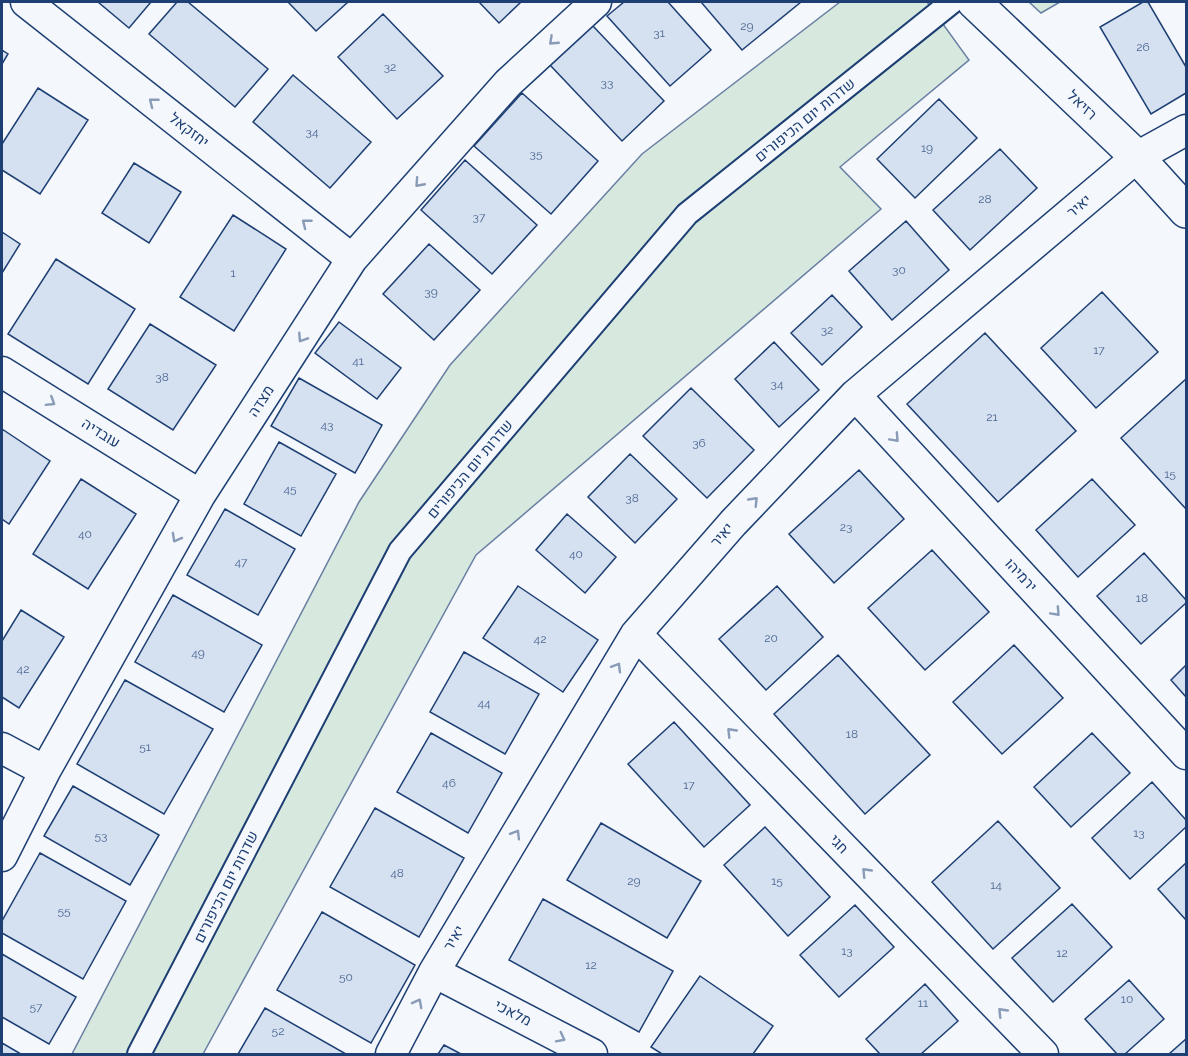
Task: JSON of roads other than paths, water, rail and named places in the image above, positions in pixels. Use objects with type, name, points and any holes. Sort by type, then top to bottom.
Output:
[{"type":"street","name":"יחזקאל","points":[[26,2],[352,259]]},
{"type":"street","name":"מצדה","points":[[2,856],[45,771],[200,495],[352,259],[508,83],[596,2]]},
{"type":"street","name":"שדרות יום הכיפורים","points":[[139,1054],[400,551],[687,214],[952,2]]},
{"type":"street","name":"רזיאל","points":[[974,2],[1137,157],[1186,211]]},
{"type":"street","name":"יאיר","points":[[391,1054],[434,972],[636,634],[732,523],[855,395],[1137,157],[1186,130]]},
{"type":"street","name":"עובדיה","points":[[2,372],[200,495]]},
{"type":"street","name":"ירמיהו","points":[[855,395],[1186,754]]},
{"type":"street","name":"חגי","points":[[636,634],[1042,1054]]},
{"type":"street","points":[[2,747],[45,771]]},
{"type":"street","name":"מלאכי","points":[[434,972],[592,1054]]}]
